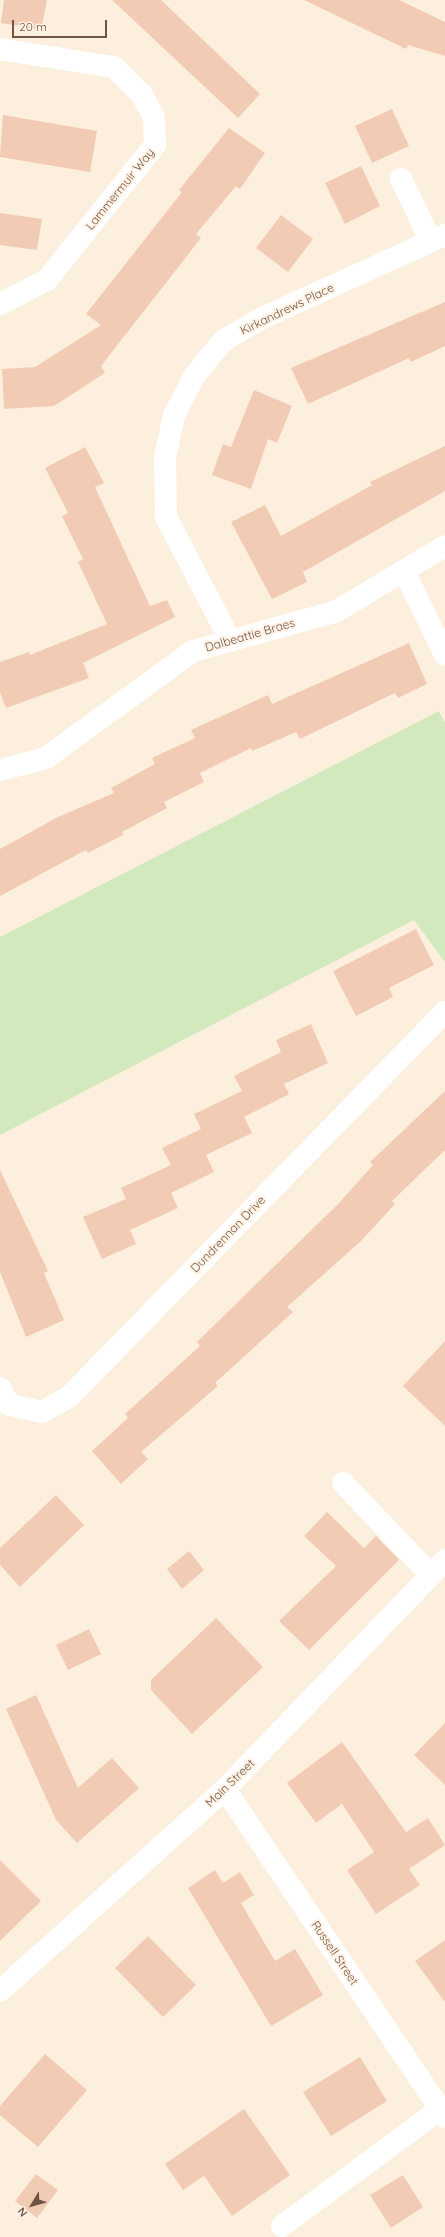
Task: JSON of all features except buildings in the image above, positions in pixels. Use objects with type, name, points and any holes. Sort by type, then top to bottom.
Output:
[{"type":"street","name":"Lammermuir Way","points":[[0,49],[114,66],[145,100],[154,118],[155,145],[47,280],[0,304]]},
{"type":"street","name":"Kirkandrews Place","points":[[229,638],[166,517],[165,458],[174,415],[195,375],[223,342],[262,318],[438,238],[401,179]]},
{"type":"street","name":"Dalbeattie Braes","points":[[0,770],[46,758],[193,651],[229,638],[335,612],[404,572],[445,546]]},
{"type":"street","points":[[404,572],[445,655]]},
{"type":"street","name":"Dundrennan Drive","points":[[0,1388],[9,1405],[42,1412],[68,1397],[445,1012]]},
{"type":"street","points":[[343,1483],[438,1567]]},
{"type":"street","name":"Main Street","points":[[0,1991],[226,1789],[438,1567]]},
{"type":"street","name":"Russell Street","points":[[226,1789],[442,2113]]},
{"type":"street","points":[[282,2226],[442,2113]]},
{"type":"green space","points":[[439,711],[445,723],[445,962],[414,920],[0,1135],[0,937]]}]
